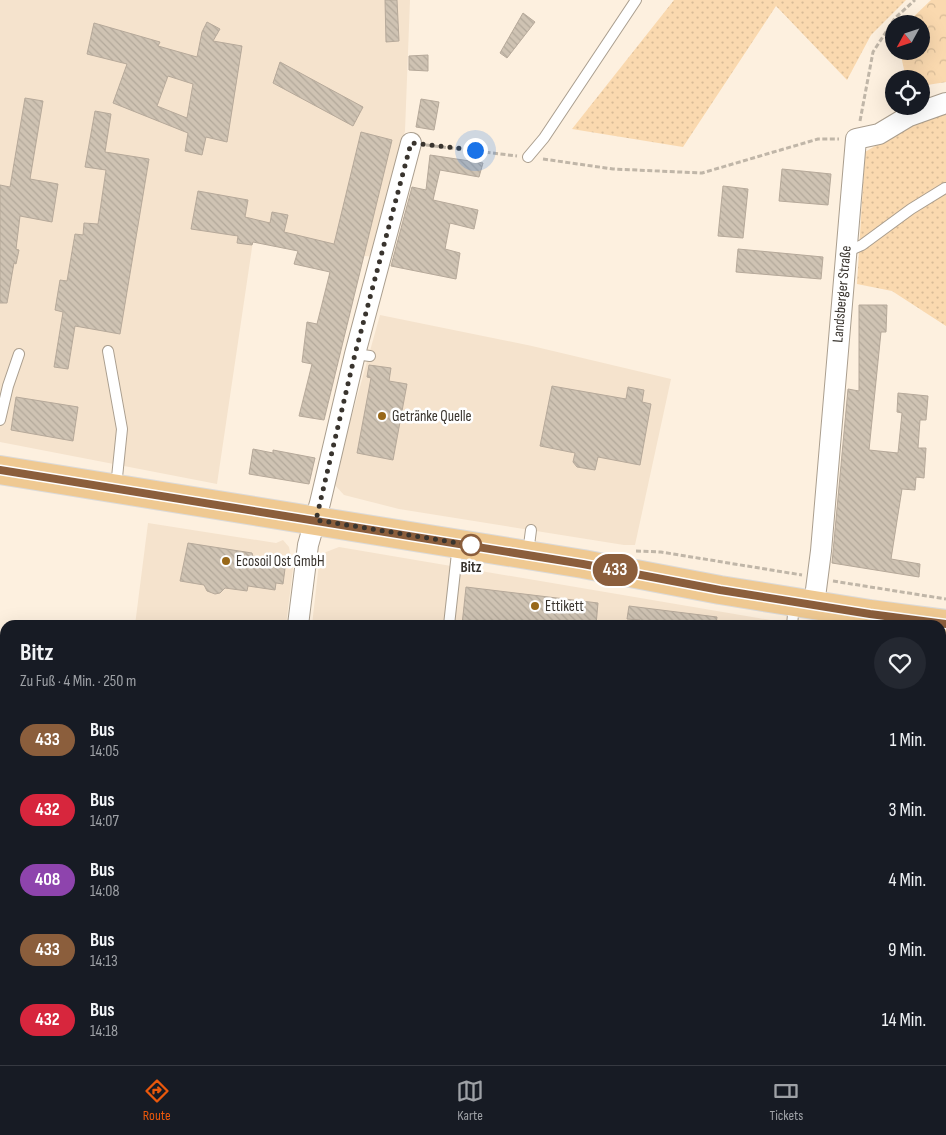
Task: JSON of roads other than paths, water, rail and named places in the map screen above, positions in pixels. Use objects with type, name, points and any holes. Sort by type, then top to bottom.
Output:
[{"type":"main road","points":[[0,470],[458,543],[529,542],[800,611],[901,620]]},
{"type":"street","name":"Landsberger Straße","points":[[800,611],[818,578],[856,140],[879,134],[909,116],[946,104]]},
{"type":"street","points":[[299,620],[306,558],[363,355],[411,143]]},
{"type":"lane","points":[[528,157],[544,138],[636,0]]},
{"type":"lane","points":[[846,252],[862,245],[911,209],[945,188]]},
{"type":"lane","points":[[108,350],[122,429],[116,488]]},
{"type":"lane","points":[[0,420],[6,392],[19,354]]},
{"type":"lane","points":[[450,620],[458,543]]},
{"type":"place","name":"Getränke Quelle","points":[[382,416]]},
{"type":"place","name":"Bitz","points":[[471,545]]},
{"type":"place","name":"Ecosoil Ost GmbH","points":[[226,561]]},
{"type":"place","name":"Ettikett","points":[[535,606]]}]
